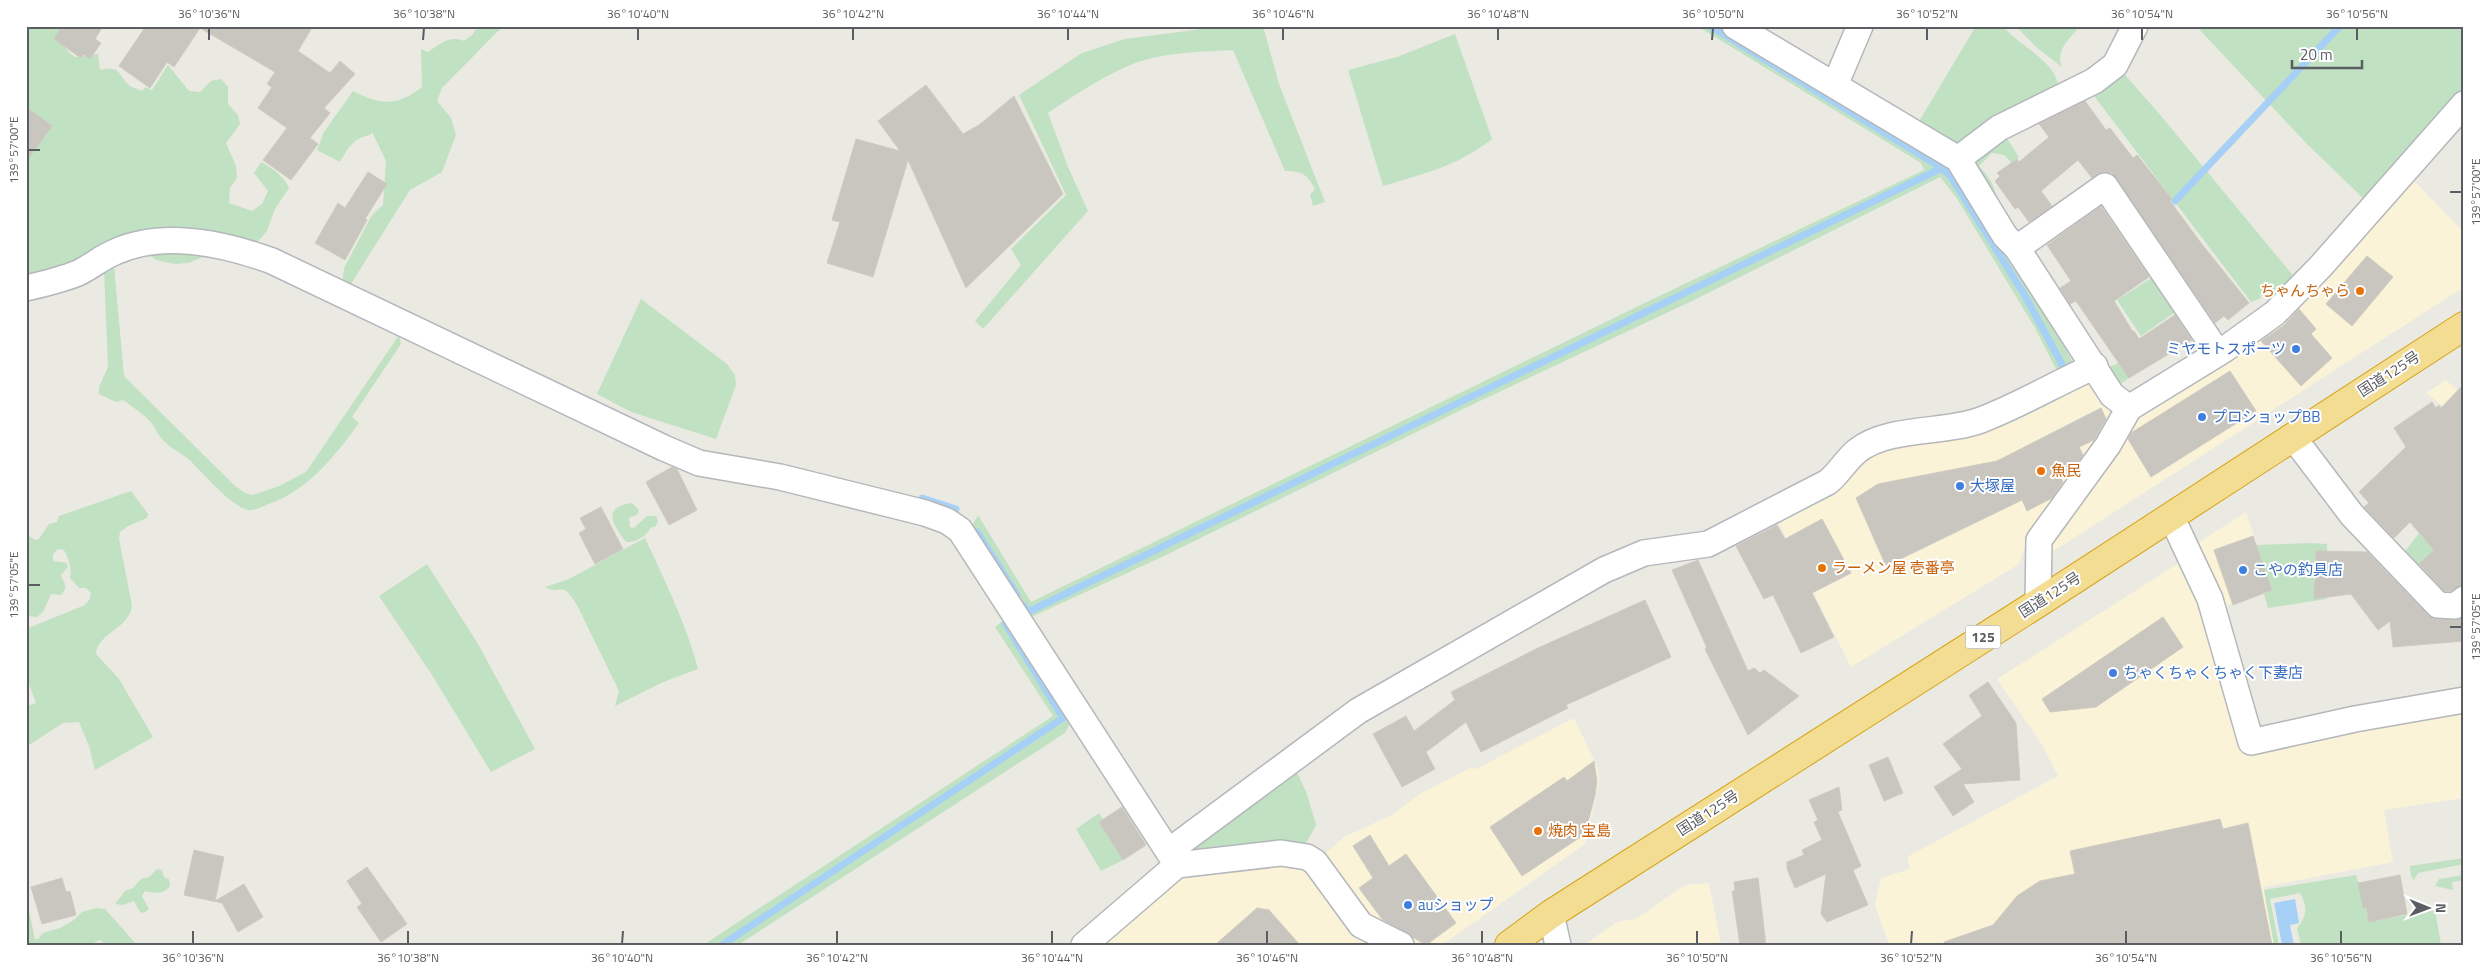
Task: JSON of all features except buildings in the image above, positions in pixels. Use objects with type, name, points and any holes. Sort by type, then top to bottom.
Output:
[{"type":"highway","name":"国道125号","points":[[1509,945],[1551,914],[2038,603],[2464,326]]},
{"type":"street","points":[[1735,26],[1958,159],[2005,236],[2018,248],[2112,395],[2129,408]]},
{"type":"street","points":[[1835,84],[1860,26]]},
{"type":"street","points":[[1958,159],[1999,128],[2094,81],[2115,65],[2135,26]]},
{"type":"street","points":[[2038,603],[2039,540],[2108,445],[2129,408],[2266,321],[2295,295],[2464,104]]},
{"type":"street","points":[[2018,248],[2105,186],[2218,353]]},
{"type":"street","points":[[26,288],[79,272],[114,252],[133,246],[176,241],[242,250],[281,265],[699,463],[780,477],[926,513],[947,521],[960,530],[1173,858]]},
{"type":"street","points":[[1084,945],[1173,858],[1358,711],[1604,570],[1644,553],[1708,544],[1828,482],[1857,451],[1870,444],[1892,436],[1935,431],[1979,421],[2095,366]]},
{"type":"street","points":[[2293,437],[2352,515],[2432,600],[2438,605],[2448,607],[2455,606],[2464,599]]},
{"type":"street","points":[[2170,516],[2210,599],[2251,742],[2354,719],[2464,700]]},
{"type":"street","points":[[1173,858],[1281,853],[1307,857],[1315,862],[1361,925],[1401,945]]},
{"type":"street","points":[[1551,914],[1558,945]]},
{"type":"shaded area","points":[[2412,179],[2464,232],[2464,287],[2038,561],[2129,408],[2225,349]]},
{"type":"shaded area","points":[[2093,375],[2116,425],[2075,487],[2025,547],[2019,564],[1851,667],[1779,524],[1836,491],[1879,451]]},
{"type":"shaded area","points":[[2446,380],[2464,396],[2443,406],[2426,393]]},
{"type":"shaded area","points":[[2246,512],[2272,590],[2213,610],[2187,550]]},
{"type":"shaded area","points":[[2182,561],[2211,627],[2245,752],[2464,708],[2464,798],[2384,810],[2393,862],[2263,887],[2274,945],[1889,945],[1875,905],[1881,878],[1910,869],[1907,857],[2058,776],[2042,745],[1997,679]]},
{"type":"shaded area","points":[[1574,718],[1598,768],[1599,782],[1585,844],[1442,945],[1414,945],[1364,920],[1323,856],[1344,837],[1392,815],[1420,794],[1470,768],[1476,769]]},
{"type":"shaded area","points":[[1294,854],[1361,925],[1401,945],[1084,945],[1177,865]]},
{"type":"shaded area","points":[[1709,883],[1721,945],[1584,945],[1617,922],[1637,918],[1685,885]]},
{"type":"green space","points":[[26,26],[59,26],[63,44],[75,57],[98,54],[100,70],[116,70],[126,83],[142,91],[145,87],[152,90],[168,65],[189,91],[200,92],[211,81],[221,79],[228,87],[228,104],[238,115],[240,124],[226,143],[236,166],[237,178],[230,188],[229,203],[252,211],[262,204],[268,191],[254,173],[261,162],[277,173],[289,188],[275,209],[267,231],[255,245],[206,256],[188,263],[175,264],[156,260],[149,255],[134,256],[128,262],[114,266],[124,376],[234,485],[245,493],[253,495],[279,486],[306,472],[399,335],[401,344],[352,417],[359,423],[319,472],[281,499],[253,510],[241,507],[225,495],[187,458],[166,443],[144,415],[123,400],[116,402],[99,394],[99,387],[108,367],[104,270],[82,283],[77,289],[50,293],[26,292]]},
{"type":"green space","points":[[479,26],[503,26],[442,88],[437,101],[451,118],[456,135],[442,172],[410,190],[347,290],[342,285],[344,268],[372,215],[383,205],[386,161],[372,132],[370,135],[355,141],[340,162],[317,150],[324,132],[353,91],[372,99],[388,102],[404,98],[422,87],[421,49],[428,52],[449,40],[459,39],[464,41]]},
{"type":"green space","points":[[1225,26],[1263,26],[1279,84],[1325,202],[1313,206],[1310,195],[1315,189],[1309,180],[1303,174],[1285,171],[1233,50],[1173,54],[1138,62],[1103,78],[1048,113],[1068,167],[1088,211],[983,329],[975,321],[1021,265],[1011,249],[1066,195],[1019,95],[1082,53],[1125,39]]},
{"type":"green space","points":[[1697,26],[1727,26],[1944,159],[2016,262],[2074,364],[2057,371],[2035,328],[1956,197],[1940,177],[1696,299],[1465,408],[1164,556],[1027,619],[970,530],[978,515],[1031,602],[1655,298],[1924,170],[1921,163]]},
{"type":"green space","points":[[1976,26],[2003,26],[2044,61],[2056,78],[2058,87],[1964,147],[1915,128]]},
{"type":"green space","points":[[2016,26],[2021,28],[2023,26],[2080,26],[2062,50],[2060,61],[2062,67],[2036,47]]},
{"type":"green space","points":[[2196,26],[2464,26],[2464,94],[2366,201],[2307,144]]},
{"type":"green space","points":[[1455,34],[1492,139],[1479,149],[1453,163],[1383,186],[1348,70],[1397,57]]},
{"type":"green space","points":[[2120,69],[2295,278],[2271,298],[2268,291],[2260,295],[2261,298],[2251,302],[2091,92]]},
{"type":"green space","points":[[2004,134],[2019,157],[2012,163],[2004,155],[1992,153],[1979,166],[1993,186],[1996,196],[1995,201],[1968,165]]},
{"type":"green space","points":[[2158,274],[2181,308],[2141,336],[2117,300]]},
{"type":"green space","points":[[641,299],[727,364],[735,375],[736,385],[716,439],[631,412],[597,394]]},
{"type":"green space","points":[[2118,361],[2129,378],[2115,388],[2107,366],[2116,365]]},
{"type":"green space","points":[[131,491],[148,514],[147,518],[128,526],[120,532],[119,539],[132,605],[126,620],[102,640],[96,654],[119,679],[153,737],[95,770],[89,746],[79,722],[63,723],[26,747],[26,706],[36,703],[26,676],[26,629],[85,605],[90,599],[91,593],[86,588],[79,588],[70,578],[70,567],[67,557],[64,550],[58,549],[53,554],[53,561],[67,563],[68,567],[61,575],[65,589],[61,595],[51,594],[43,612],[37,617],[27,616],[26,534],[35,540],[39,539],[49,524],[57,522],[59,516]]},
{"type":"green space","points":[[632,503],[639,510],[638,514],[629,518],[630,527],[634,528],[647,516],[656,516],[658,521],[655,527],[651,527],[640,538],[626,542],[617,530],[612,518],[616,509],[622,505]]},
{"type":"green space","points":[[2425,526],[2444,542],[2418,565],[2442,589],[2438,595],[2402,555]]},
{"type":"green space","points":[[645,538],[681,619],[698,669],[661,683],[615,706],[619,691],[577,605],[564,590],[551,590],[545,587],[569,579]]},
{"type":"green space","points":[[2327,544],[2326,599],[2268,608],[2264,594],[2272,590],[2256,545]]},
{"type":"green space","points":[[427,564],[478,644],[535,749],[491,772],[432,675],[379,596]]},
{"type":"green space","points":[[1007,618],[1073,718],[1065,733],[738,945],[703,945],[1053,716],[995,627]]},
{"type":"green space","points":[[1296,770],[1307,794],[1316,825],[1304,847],[1186,853]]},
{"type":"green space","points":[[1099,813],[1103,819],[1099,822],[1123,860],[1101,871],[1076,829]]},
{"type":"green space","points":[[2464,858],[2464,864],[2418,873],[2414,880],[2411,876],[2410,866]]},
{"type":"green space","points":[[157,869],[162,870],[164,877],[169,879],[170,886],[162,892],[145,891],[142,896],[149,909],[144,913],[140,912],[134,901],[123,905],[115,904],[125,891],[133,888],[141,879],[149,877]]},
{"type":"green space","points":[[2356,875],[2369,922],[2435,910],[2441,945],[2301,945],[2297,928],[2303,919],[2305,907],[2300,893],[2270,899],[2279,945],[2274,945],[2264,890]]},
{"type":"green space","points":[[2464,875],[2464,880],[2452,882],[2453,890],[2435,886],[2439,879]]},
{"type":"green space","points":[[26,906],[28,906],[35,939],[38,939],[43,933],[60,928],[74,920],[82,912],[96,908],[105,909],[137,945],[106,945],[100,940],[89,945],[26,945]]},
{"type":"water","points":[[2295,899],[2299,923],[2290,925],[2294,945],[2282,945],[2274,903]]},
{"type":"waterway","points":[[1024,606],[1028,612],[1942,168],[1710,26]]},
{"type":"waterway","points":[[2175,201],[2340,26]]},
{"type":"waterway","points":[[1942,168],[1951,177],[2024,294],[2064,368]]},
{"type":"waterway","points":[[922,498],[956,509]]},
{"type":"waterway","points":[[977,532],[1017,595]]},
{"type":"waterway","points":[[722,945],[1063,718],[1005,623]]},
{"type":"place","name":"ちゃんちゃら","points":[[2360,291]]},
{"type":"place","name":"ミヤモトスポーツ","points":[[2296,349]]},
{"type":"place","name":"プロショップBB","points":[[2202,417]]},
{"type":"place","name":"魚民","points":[[2041,471]]},
{"type":"place","name":"大塚屋","points":[[1960,486]]},
{"type":"place","name":"ラーメン屋 壱番亭","points":[[1822,568]]},
{"type":"place","name":"こやの釣具店","points":[[2243,570]]},
{"type":"place","name":"ちゃくちゃくちゃく下妻店","points":[[2113,673]]},
{"type":"place","name":"焼肉 宝島","points":[[1538,831]]},
{"type":"place","name":"auショップ","points":[[1408,905]]}]
